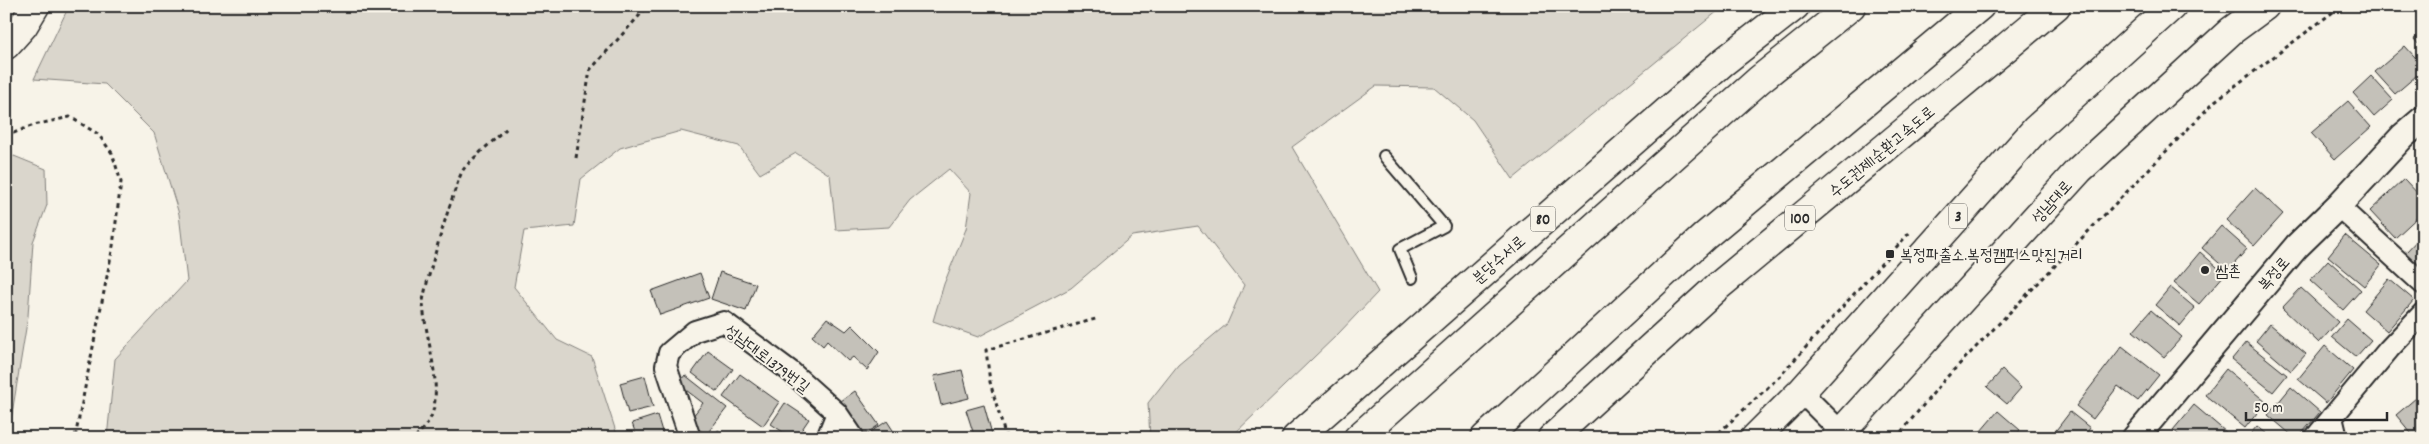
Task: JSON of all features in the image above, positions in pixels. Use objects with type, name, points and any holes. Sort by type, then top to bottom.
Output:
[{"type":"main road","points":[[6,44],[23,26],[34,6]]},
{"type":"main road","name":"분당수서로","points":[[1296,438],[1722,63],[1795,6]]},
{"type":"main road","name":"80","points":[[1358,438],[1759,80],[1851,6]]},
{"type":"main road","points":[[1485,438],[1705,236],[1980,6]]},
{"type":"main road","name":"수도권제1순환고속도로","points":[[1552,438],[1716,288],[2056,6]]},
{"type":"main road","name":"3","points":[[1755,438],[1801,392],[2036,130],[2172,6]]},
{"type":"main road","name":"성남대로","points":[[1842,436],[2079,170],[2231,31],[2265,6]]},
{"type":"street","name":"복정로","points":[[2135,438],[2297,246],[2338,206],[2403,136],[2423,120]]},
{"type":"street","points":[[2338,206],[2423,284]]},
{"type":"street","points":[[2315,438],[2389,349],[2423,313]]},
{"type":"street","name":"성남대로1379번길","points":[[690,438],[666,366],[669,353],[695,331],[724,322],[790,371],[837,413],[854,438]]},
{"type":"street","points":[[1801,392],[1842,436]]},
{"type":"street","points":[[827,438],[837,413]]},
{"type":"street","points":[[2332,417],[2338,438]]},
{"type":"lane","points":[[1384,156],[1444,226],[1400,249],[1412,278]]},
{"type":"path","points":[[576,158],[590,70],[648,6]]},
{"type":"path","points":[[1896,438],[1946,380],[2215,101],[2342,6]]},
{"type":"path","points":[[6,136],[34,125],[70,118],[98,134],[112,153],[121,182],[112,246],[75,438]]},
{"type":"path","points":[[416,438],[429,420],[433,410],[433,368],[423,299],[463,170],[507,128]]},
{"type":"path","points":[[1006,438],[990,382],[986,350],[1099,318]]},
{"type":"shaded area","points":[[69,6],[1724,6],[1513,179],[1473,120],[1434,87],[1376,86],[1292,147],[1378,292],[1338,334],[1230,438],[1150,438],[1148,403],[1178,365],[1227,324],[1244,285],[1198,226],[1132,236],[1071,288],[978,337],[933,321],[944,284],[966,229],[971,193],[949,169],[910,200],[889,227],[836,230],[830,175],[796,153],[760,174],[739,146],[681,131],[620,148],[581,179],[574,226],[524,231],[514,287],[557,340],[592,357],[618,438],[107,438],[115,359],[187,281],[179,214],[154,133],[105,84],[34,79]]},
{"type":"shaded area","points":[[14,156],[46,169],[47,205],[33,242],[28,316],[8,438],[6,438],[6,159]]},
{"type":"building","points":[[2423,33],[2423,50],[2414,39]]},
{"type":"building","points":[[2405,46],[2423,66],[2423,70],[2395,94],[2375,72]]},
{"type":"building","points":[[2371,76],[2393,100],[2374,117],[2353,93]]},
{"type":"building","points":[[2348,101],[2371,127],[2335,159],[2311,133]]},
{"type":"building","points":[[2404,179],[2423,199],[2423,212],[2395,238],[2370,211]]},
{"type":"building","points":[[2255,188],[2283,214],[2254,246],[2226,220]]},
{"type":"building","points":[[2221,226],[2247,249],[2228,271],[2202,248]]},
{"type":"building","points":[[2423,234],[2423,269],[2405,253]]},
{"type":"building","points":[[2345,235],[2381,265],[2364,286],[2328,256]]},
{"type":"building","points":[[2200,252],[2225,274],[2199,304],[2174,283]]},
{"type":"building","points":[[2328,260],[2361,290],[2343,310],[2310,280]]},
{"type":"building","points":[[720,272],[756,284],[746,311],[711,299]]},
{"type":"building","points":[[700,273],[709,298],[660,315],[651,291]]},
{"type":"building","points":[[2389,279],[2414,300],[2387,331],[2363,310]]},
{"type":"building","points":[[2170,287],[2195,308],[2180,326],[2155,305]]},
{"type":"building","points":[[2301,288],[2338,322],[2319,343],[2282,308]]},
{"type":"building","points":[[2151,310],[2182,337],[2164,357],[2133,331]]},
{"type":"building","points":[[827,318],[846,331],[852,325],[879,352],[867,370],[853,357],[848,361],[827,341],[823,346],[812,336]]},
{"type":"building","points":[[2347,319],[2371,340],[2356,357],[2332,337]]},
{"type":"building","points":[[2270,324],[2306,354],[2291,371],[2256,341]]},
{"type":"building","points":[[2246,342],[2287,375],[2273,392],[2232,359]]},
{"type":"building","points":[[2122,346],[2159,375],[2138,401],[2118,386],[2093,419],[2076,406]]},
{"type":"building","points":[[2325,346],[2353,370],[2326,403],[2298,379]]},
{"type":"building","points":[[708,351],[733,369],[717,392],[692,373]]},
{"type":"building","points":[[2226,369],[2266,402],[2245,428],[2205,395]]},
{"type":"building","points":[[962,370],[969,398],[941,405],[934,376]]},
{"type":"building","points":[[2002,370],[2021,388],[2007,404],[1987,387]]},
{"type":"building","points":[[740,374],[779,402],[763,426],[723,397]]},
{"type":"building","points":[[685,375],[727,408],[706,435],[689,421],[703,403],[678,384]]},
{"type":"building","points":[[645,376],[653,407],[628,413],[620,383]]},
{"type":"building","points":[[2291,387],[2320,412],[2298,438],[2295,438],[2268,415]]},
{"type":"building","points":[[855,391],[879,425],[864,435],[841,401]]},
{"type":"building","points":[[2423,392],[2423,438],[2415,438],[2396,415]]},
{"type":"building","points":[[785,403],[809,419],[796,438],[792,438],[771,424]]},
{"type":"building","points":[[984,405],[992,434],[975,438],[966,410]]},
{"type":"building","points":[[2194,405],[2233,438],[2183,438],[2173,430]]},
{"type":"building","points":[[1998,411],[2020,430],[2014,438],[1975,438]]},
{"type":"building","points":[[2070,412],[2090,428],[2083,438],[2050,438]]},
{"type":"building","points":[[657,415],[664,438],[637,438],[632,423]]},
{"type":"building","points":[[887,421],[898,438],[862,438]]},
{"type":"building","points":[[2257,426],[2272,438],[2247,438]]},
{"type":"building","points":[[718,430],[729,438],[713,438]]},
{"type":"place","name":"복정파출소.복정캠퍼스맛집거리","points":[[1890,254]]},
{"type":"place","name":"쌈촌","points":[[2205,270]]}]
